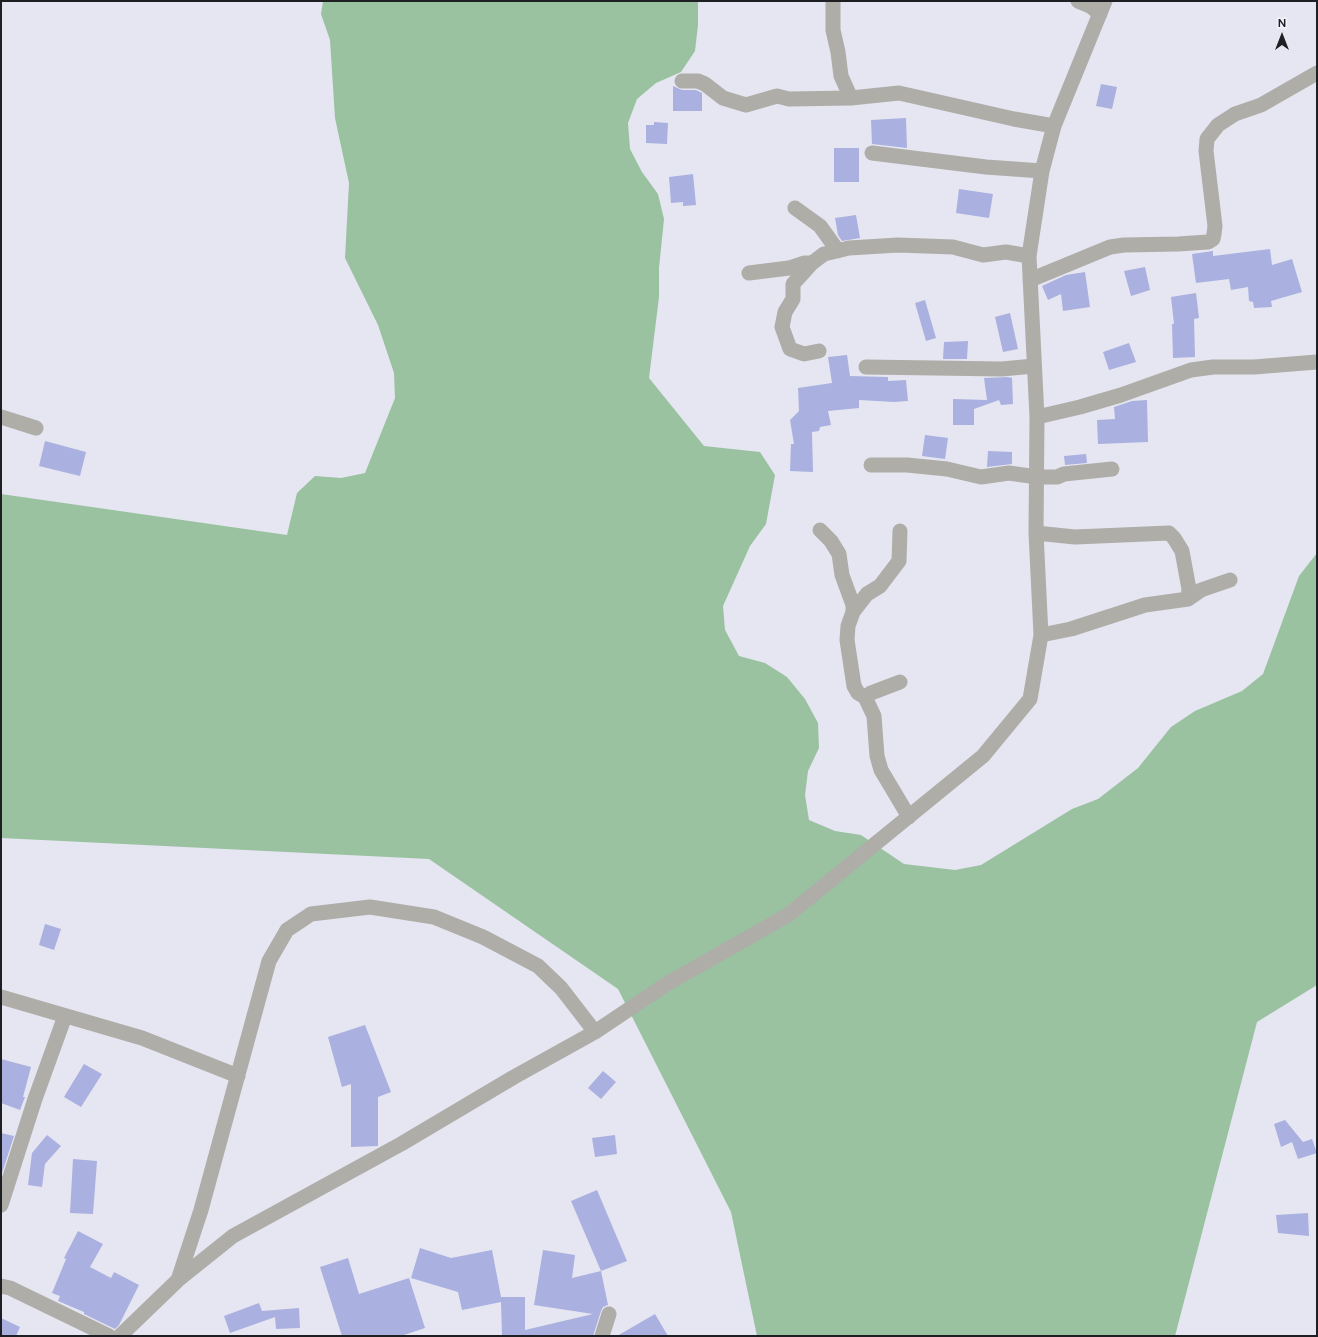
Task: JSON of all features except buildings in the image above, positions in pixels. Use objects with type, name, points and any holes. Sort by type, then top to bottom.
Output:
[{"type":"street","points":[[833,1],[833,30],[841,76],[851,98]]},
{"type":"street","points":[[120,1336],[178,1280],[233,1236],[401,1144],[514,1077],[595,1032],[665,985],[788,915],[983,756],[1030,699],[1041,634],[1036,533],[1037,417],[1029,256],[1042,171],[1054,126],[1102,8],[1090,6],[1078,1]]},
{"type":"street","points":[[1030,280],[1110,247],[1124,245],[1208,242],[1213,239],[1215,226],[1206,151],[1207,139],[1218,125],[1235,114],[1261,105],[1317,73]]},
{"type":"street","points":[[682,81],[698,81],[705,84],[724,98],[746,105],[777,96],[789,99],[851,98],[898,93],[1014,119],[1054,126]]},
{"type":"street","points":[[872,153],[986,167],[1042,171]]},
{"type":"street","points":[[795,208],[820,226],[838,251]]},
{"type":"street","points":[[819,351],[804,354],[790,349],[782,327],[785,312],[793,299],[793,284],[812,263],[824,254],[849,248],[898,245],[953,247],[983,255],[1006,252],[1029,256]]},
{"type":"street","points":[[749,273],[789,268],[804,263],[812,263]]},
{"type":"street","points":[[1037,417],[1121,395],[1191,370],[1213,367],[1254,367],[1317,362]]},
{"type":"street","points":[[866,367],[1002,369],[1034,366]]},
{"type":"street","points":[[1,417],[36,428]]},
{"type":"street","points":[[871,465],[907,465],[948,469],[982,477],[1009,473],[1037,477],[1057,477],[1064,474],[1112,469]]},
{"type":"street","points":[[820,530],[831,541],[839,554],[842,575],[854,605],[854,612]]},
{"type":"street","points":[[900,531],[900,562],[880,586],[867,594],[854,612],[848,626],[847,640],[854,686],[858,693],[865,698],[874,716],[877,756],[881,770],[909,817]]},
{"type":"street","points":[[1036,533],[1074,537],[1168,533],[1174,538],[1182,551],[1189,589],[1188,599]]},
{"type":"street","points":[[1041,634],[1071,629],[1145,605],[1188,599],[1201,590],[1230,580]]},
{"type":"street","points":[[865,698],[871,693],[900,682]]},
{"type":"street","points":[[178,1280],[200,1210],[269,962],[287,930],[312,914],[370,907],[434,917],[483,936],[538,966],[561,988],[595,1032]]},
{"type":"street","points":[[1,997],[142,1038],[238,1076]]},
{"type":"street","points":[[1,1206],[35,1099],[65,1016]]},
{"type":"street","points":[[1,1286],[10,1288],[109,1336]]},
{"type":"street","points":[[602,1336],[609,1314]]},
{"type":"green space","points":[[323,1],[698,1],[698,25],[695,51],[681,72],[656,83],[637,99],[628,123],[630,149],[642,172],[658,194],[664,219],[659,268],[659,297],[649,378],[704,446],[760,452],[775,475],[766,524],[750,546],[723,606],[725,630],[739,656],[765,663],[787,677],[805,699],[818,723],[819,748],[808,771],[805,795],[809,820],[835,831],[861,835],[904,864],[955,870],[981,865],[1072,809],[1098,799],[1138,768],[1171,727],[1195,711],[1242,691],[1263,674],[1299,576],[1317,553],[1317,985],[1257,1022],[1175,1336],[757,1336],[731,1212],[618,989],[429,859],[1,838],[1,494],[287,535],[297,493],[315,476],[341,478],[365,473],[395,398],[394,373],[378,325],[345,258],[349,183],[335,118],[330,40],[321,14]]}]
